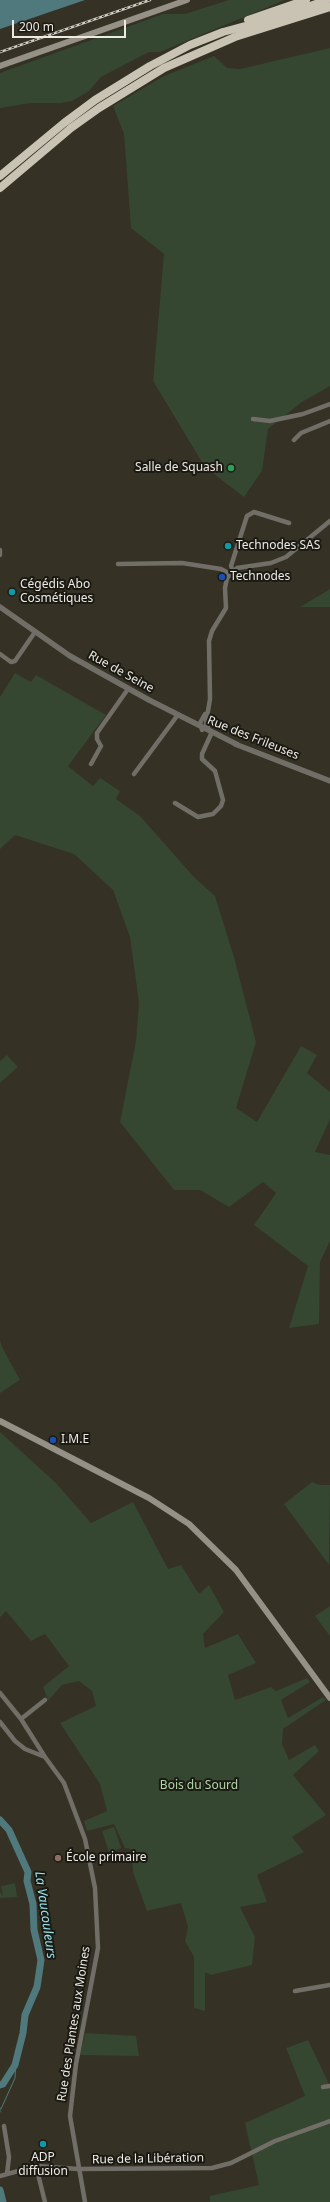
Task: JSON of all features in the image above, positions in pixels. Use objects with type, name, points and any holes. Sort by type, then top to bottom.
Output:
[{"type":"highway","points":[[223,32],[238,24],[306,0]]},
{"type":"highway","points":[[0,176],[64,123],[123,81],[190,45],[223,32],[282,16],[327,0]]},
{"type":"highway","points":[[0,188],[71,128],[99,108],[164,68],[235,37],[330,7]]},
{"type":"main road","points":[[0,66],[188,0]]},
{"type":"main road","points":[[0,70],[57,46]]},
{"type":"main road","points":[[0,1418],[52,1444],[170,1511],[215,1548],[244,1580],[330,1698]]},
{"type":"main road","points":[[0,1421],[105,1474]]},
{"type":"street","points":[[252,418],[270,421],[303,414],[330,404]]},
{"type":"street","points":[[294,440],[301,433],[330,421]]},
{"type":"street","points":[[200,727],[205,718],[210,699],[209,641],[212,631],[226,608],[226,584],[231,572],[231,566],[247,516],[254,512],[289,523]]},
{"type":"street","points":[[118,564],[182,563],[231,572],[246,567],[271,563],[286,557],[330,521]]},
{"type":"street","points":[[0,550],[0,555]]},
{"type":"street","name":"Rue de Seine","points":[[0,608],[70,656],[128,689],[185,717],[200,727]]},
{"type":"street","points":[[0,654],[11,662],[15,661],[35,632]]},
{"type":"street","points":[[91,764],[101,746],[97,739],[97,733],[128,689]]},
{"type":"street","name":"Rue des Frileuses","points":[[149,700],[177,716],[238,745],[330,781]]},
{"type":"street","points":[[134,774],[177,716]]},
{"type":"street","points":[[185,717],[196,720],[205,718]]},
{"type":"street","points":[[175,803],[198,817],[213,814],[221,806],[223,800],[215,771],[202,759],[202,754],[211,732],[205,718]]},
{"type":"street","name":"Rue des Plantes aux Moines","points":[[0,1693],[22,1719],[45,1757],[56,1769],[69,1792],[85,1839],[95,1888],[98,1948],[71,2098],[71,2123],[85,2202]]},
{"type":"street","points":[[22,1719],[45,1700]]},
{"type":"street","points":[[0,1722],[15,1741],[25,1749],[45,1757]]},
{"type":"street","points":[[295,1990],[330,1985]]},
{"type":"street","points":[[323,2087],[330,2086]]},
{"type":"street","name":"Rue de la Libération","points":[[0,2176],[36,2166],[78,2169],[212,2168],[231,2163],[275,2141],[330,2121]]},
{"type":"street","points":[[4,2126],[8,2158],[7,2174]]},
{"type":"street","points":[[36,2166],[45,2202]]},
{"type":"green space","points":[[229,0],[285,0],[160,52],[149,52],[101,77],[89,91],[72,101],[61,103],[30,103],[0,108],[0,73],[163,14],[185,14]]},
{"type":"green space","points":[[330,48],[330,386],[302,402],[268,429],[262,471],[244,497],[205,467],[153,381],[164,254],[131,228],[124,134],[113,106],[164,76],[214,56],[227,68],[240,69]]},
{"type":"green space","points":[[330,589],[330,607],[300,607]]},
{"type":"green space","points":[[15,673],[31,682],[36,675],[106,715],[68,766],[93,786],[100,778],[120,791],[116,799],[140,816],[194,877],[215,896],[234,957],[256,1042],[236,1108],[257,1122],[301,1046],[317,1055],[307,1073],[330,1092],[330,1119],[315,1152],[330,1155],[330,1241],[320,1262],[319,1324],[289,1328],[308,1266],[254,1225],[276,1193],[263,1182],[229,1207],[200,1190],[174,1190],[120,1122],[136,1041],[139,1003],[130,937],[113,890],[74,854],[15,835],[0,849],[0,697]]},
{"type":"green space","points":[[7,1055],[18,1067],[0,1083],[0,1061]]},
{"type":"green space","points":[[0,1340],[2,1347],[20,1380],[0,1393]]},
{"type":"green space","name":"Bois du Sourd","points":[[0,1432],[56,1483],[91,1523],[133,1502],[168,1569],[181,1565],[199,1594],[209,1585],[224,1612],[203,1634],[205,1648],[238,1634],[256,1663],[228,1675],[235,1700],[271,1687],[276,1691],[307,1678],[310,1682],[281,1700],[288,1718],[323,1697],[326,1700],[283,1729],[282,1744],[289,1760],[315,1745],[319,1751],[293,1775],[326,1815],[292,1837],[304,1852],[257,1875],[267,1902],[240,1907],[255,1937],[252,1965],[211,1975],[205,1972],[205,2011],[194,2008],[194,1957],[185,1941],[188,1927],[181,1903],[147,1911],[133,1872],[131,1849],[125,1848],[114,1824],[87,1831],[84,1821],[107,1811],[100,1784],[60,1723],[96,1706],[92,1691],[79,1681],[62,1685],[48,1701],[43,1687],[69,1666],[45,1634],[31,1641],[6,1611],[0,1617]]},
{"type":"green space","points":[[312,1482],[319,1485],[330,1485],[329,1565],[284,1504]]},
{"type":"green space","points":[[330,1606],[330,1636],[315,1616]]},
{"type":"green space","points":[[114,1827],[121,1848],[109,1852],[102,1831]]},
{"type":"green space","points":[[15,1883],[17,1897],[0,1898],[0,1891],[3,1897],[1,1886]]},
{"type":"green space","points":[[85,2033],[136,2036],[139,2056],[80,2055]]},
{"type":"green space","points":[[308,2040],[330,2086],[330,2202],[210,2202],[210,2196],[259,2185],[245,2123],[305,2096],[286,2048]]},
{"type":"water","points":[[0,0],[85,0],[0,29]]},
{"type":"waterway","name":"La Vaucouleurs","points":[[0,1820],[9,1830],[28,1872],[27,1881],[33,1904],[34,1930],[41,1960],[37,1987],[25,2015],[23,2033],[15,2065],[3,2084],[0,2085]]},
{"type":"waterway","points":[[1,2109],[15,2078],[16,2060]]},
{"type":"waterway","name":"La Vaucouleurs","points":[[0,2190],[3,2202]]},
{"type":"railway","points":[[0,52],[150,0]]},
{"type":"place","name":"Salle de Squash","points":[[231,468]]},
{"type":"place","name":"Technodes SAS","points":[[228,546]]},
{"type":"place","name":"Technodes","points":[[222,577]]},
{"type":"place","name":"Cégédis Abo Cosmétiques","points":[[12,592]]},
{"type":"place","name":"I.M.E","points":[[53,1440]]},
{"type":"place","name":"École primaire","points":[[58,1858]]},
{"type":"place","name":"ADP diffusion","points":[[43,2144]]}]
